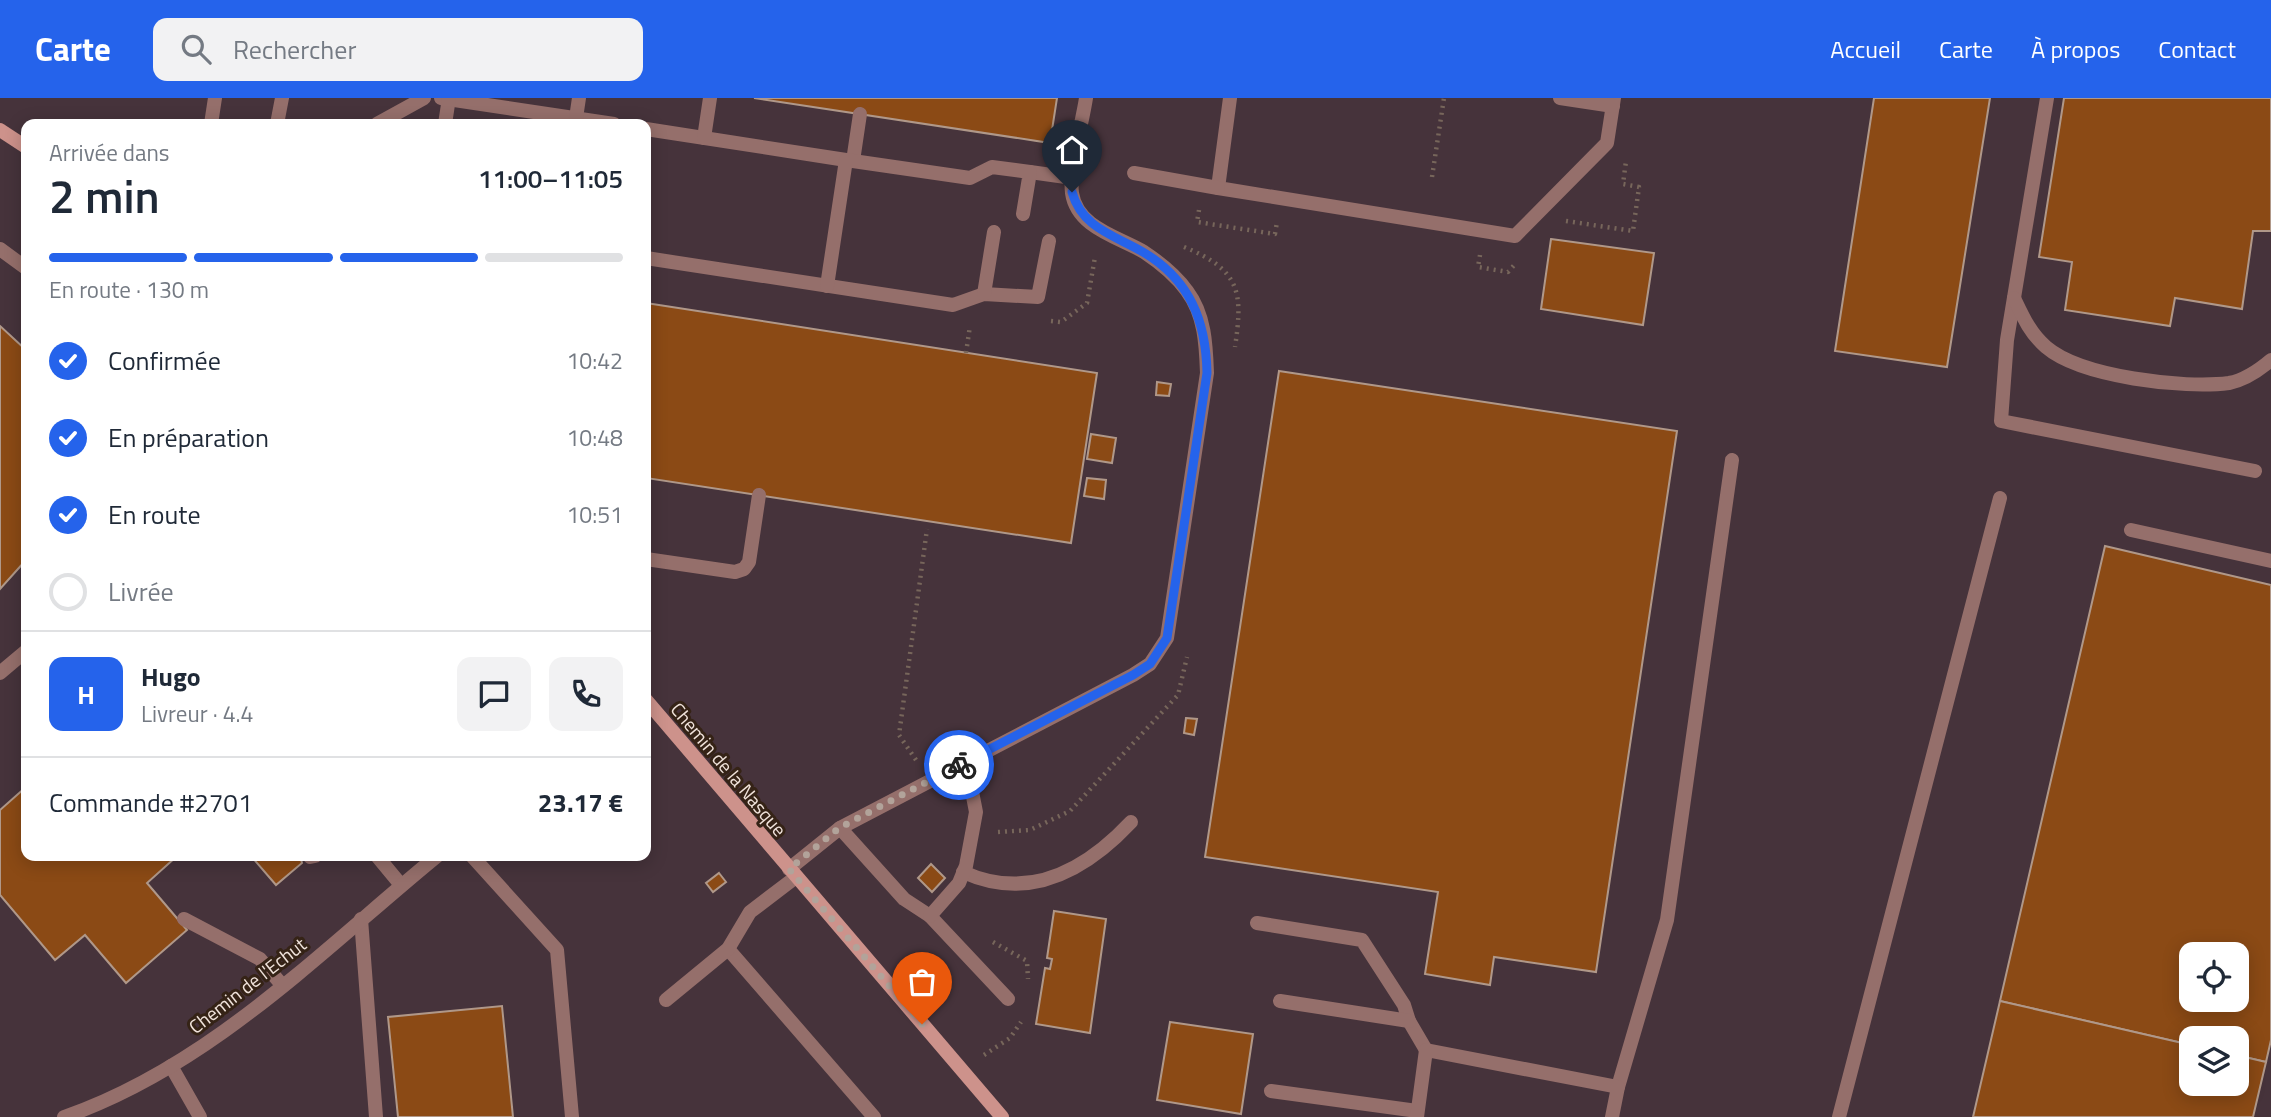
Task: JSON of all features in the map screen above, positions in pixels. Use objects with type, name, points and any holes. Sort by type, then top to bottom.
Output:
[{"type":"street","points":[[212,119],[215,98]]},
{"type":"street","points":[[279,119],[282,98]]},
{"type":"street","points":[[386,119],[424,98]]},
{"type":"street","points":[[445,119],[446,98],[582,119]]},
{"type":"street","points":[[576,118],[579,98]]},
{"type":"street","points":[[704,138],[710,98]]},
{"type":"street","points":[[666,1000],[728,949],[750,912],[839,828],[1133,675],[1150,664],[1167,638],[1207,373],[1206,342],[1200,316],[1188,292],[1144,253],[1099,229],[1081,214],[1075,203],[1073,178],[1086,98]]},
{"type":"street","points":[[1217,188],[1230,98]]},
{"type":"street","points":[[1135,173],[1515,236],[1607,143],[1613,102],[1560,98]]},
{"type":"street","points":[[2047,98],[2007,340],[2001,421],[2255,471]]},
{"type":"street","points":[[827,286],[860,114]]},
{"type":"street","points":[[0,130],[21,143]]},
{"type":"street","points":[[651,130],[970,178],[992,167],[1073,178]]},
{"type":"street","points":[[1023,214],[1030,173]]},
{"type":"street","points":[[984,294],[994,232]]},
{"type":"street","points":[[651,259],[953,306],[984,294],[1038,296],[1049,241]]},
{"type":"street","points":[[0,248],[21,264]]},
{"type":"street","points":[[2014,298],[2029,331],[2048,349],[2074,363],[2109,373],[2209,384],[2231,382],[2252,375],[2271,360]]},
{"type":"street","points":[[1612,1117],[1618,1087],[1667,920],[1732,460]]},
{"type":"street","points":[[651,560],[735,572],[744,569],[749,562],[759,495]]},
{"type":"street","points":[[1839,1117],[2000,498]]},
{"type":"street","points":[[2131,530],[2271,561]]},
{"type":"street","points":[[1,674],[21,656]]},
{"type":"street","name":"Chemin de la Nasque","points":[[651,706],[1002,1117]]},
{"type":"street","points":[[930,916],[959,883],[963,872],[976,812],[966,761]]},
{"type":"street","points":[[963,872],[984,881],[1003,884],[1041,880],[1082,866],[1100,854],[1131,822]]},
{"type":"street","points":[[839,828],[904,899],[930,916],[1008,999]]},
{"type":"street","points":[[381,861],[401,885]]},
{"type":"street","name":"Chemin de l'Echut","points":[[64,1117],[88,1113],[225,1033],[431,861]]},
{"type":"street","points":[[477,861],[557,950],[572,1117]]},
{"type":"street","points":[[184,919],[260,958],[282,985]]},
{"type":"street","points":[[361,919],[376,1117]]},
{"type":"street","points":[[1257,923],[1362,940],[1404,1005],[1409,1021],[1426,1050],[1417,1114],[1272,1091]]},
{"type":"street","points":[[728,949],[874,1117]]},
{"type":"street","points":[[1280,1001],[1409,1021]]},
{"type":"street","points":[[1426,1050],[1618,1087]]},
{"type":"street","points":[[171,1066],[200,1117]]},
{"type":"path","points":[[1432,177],[1444,98]]},
{"type":"path","points":[[1049,320],[1060,322],[1087,303],[1099,229]]},
{"type":"path","points":[[1171,242],[1209,258],[1237,290],[1241,307],[1235,348]]},
{"type":"path","points":[[966,353],[971,320]]},
{"type":"path","points":[[986,831],[1030,830],[1070,811],[1178,695],[1189,649]]},
{"type":"shaded area","points":[[0,98],[2271,98],[2271,1117],[0,1117]]},
{"type":"building","points":[[754,98],[1057,98],[1050,143]]},
{"type":"building","points":[[1874,98],[1990,98],[1947,367],[1835,351]]},
{"type":"building","points":[[2064,98],[2271,98],[2271,231],[2253,231],[2242,309],[2175,298],[2170,326],[2065,310],[2072,262],[2039,257]]},
{"type":"building","points":[[1551,239],[1654,253],[1643,325],[1541,309]]},
{"type":"building","points":[[651,304],[1097,373],[1071,543],[651,479]]},
{"type":"building","points":[[0,326],[21,345],[21,566],[0,589]]},
{"type":"building","points":[[1279,371],[1677,431],[1596,972],[1494,957],[1490,985],[1425,974],[1438,892],[1205,857]]},
{"type":"building","points":[[1157,382],[1171,384],[1169,396],[1156,395]]},
{"type":"building","points":[[1091,434],[1116,438],[1112,463],[1087,459]]},
{"type":"building","points":[[1087,478],[1106,480],[1104,499],[1084,496]]},
{"type":"building","points":[[2105,546],[2271,585],[2271,1040],[2266,1062],[2249,1058],[2249,1026],[2179,1026],[2179,1042],[2000,1001]]},
{"type":"building","points":[[1186,718],[1197,719],[1194,735],[1184,733]]},
{"type":"building","points":[[21,791],[21,861],[172,861],[147,883],[187,930],[126,983],[85,935],[55,960],[0,895],[0,810]]},
{"type":"building","points":[[255,861],[301,861],[302,863],[276,885]]},
{"type":"building","points":[[931,864],[945,878],[932,892],[918,878]]},
{"type":"building","points":[[719,873],[726,882],[713,892],[706,883]]},
{"type":"building","points":[[1054,911],[1106,919],[1090,1033],[1036,1024],[1045,968],[1050,969],[1052,959],[1047,958]]},
{"type":"building","points":[[2000,1001],[2179,1042],[2179,1096],[2249,1096],[2249,1058],[2266,1062],[2253,1117],[1973,1117]]},
{"type":"building","points":[[502,1006],[513,1117],[398,1117],[388,1017]]},
{"type":"building","points":[[1170,1022],[1253,1034],[1241,1114],[1157,1100]]},
{"type":"way so far","points":[[922,1024],[789,869],[839,828],[959,765]]},
{"type":"route","points":[[959,765],[1133,675],[1150,664],[1163,648],[1167,638],[1207,373],[1206,342],[1200,316],[1188,292],[1144,253],[1090,223],[1081,214],[1072,192]]}]
